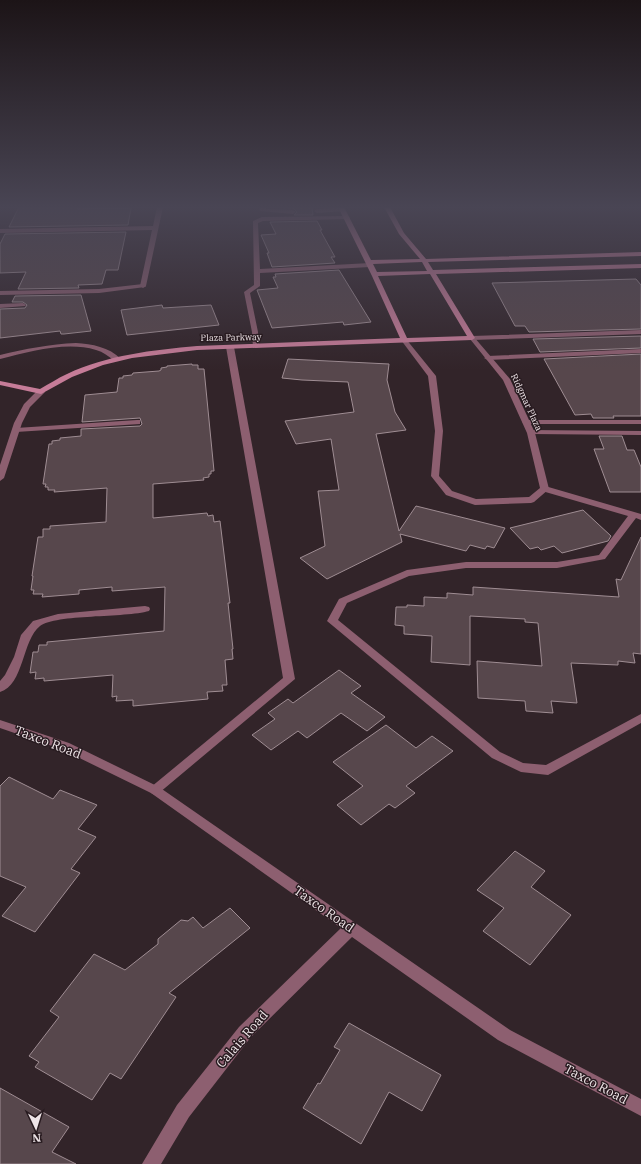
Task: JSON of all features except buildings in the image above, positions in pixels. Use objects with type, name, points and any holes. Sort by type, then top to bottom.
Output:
[{"type":"street","points":[[0,293],[99,291],[143,286],[148,261]]},
{"type":"street","points":[[255,347],[255,336],[247,292],[257,286],[257,261]]},
{"type":"street","points":[[257,271],[406,261]]},
{"type":"street","name":"Ridgmar Plaza","points":[[425,261],[472,338],[506,379],[531,432],[545,489]]},
{"type":"street","points":[[369,264],[404,340],[432,376],[439,431],[436,476],[449,493],[475,502],[531,500],[545,489],[637,516],[602,557],[557,565],[466,565],[407,573],[343,601],[332,621],[496,755],[521,767],[548,770],[641,718]]},
{"type":"street","points":[[373,274],[640,267]]},
{"type":"street","points":[[0,306],[23,305]]},
{"type":"street","points":[[472,338],[641,332]]},
{"type":"street","name":"Plaza Parkway","points":[[41,392],[66,376],[117,359],[174,348],[255,347],[472,338]]},
{"type":"street","points":[[0,357],[42,348],[87,345],[104,350],[117,359]]},
{"type":"street","points":[[155,790],[289,679],[230,347]]},
{"type":"street","points":[[488,358],[641,351]]},
{"type":"street","points":[[0,383],[41,392]]},
{"type":"street","points":[[0,478],[16,430],[27,406],[41,392]]},
{"type":"street","points":[[16,430],[137,422]]},
{"type":"street","points":[[526,422],[641,422]]},
{"type":"street","points":[[531,432],[641,433]]},
{"type":"street","points":[[0,688],[10,677],[19,657],[26,635],[37,623],[58,617],[145,609]]},
{"type":"street","name":"Taxco Road","points":[[0,724],[65,746],[155,790],[504,1035],[641,1108]]},
{"type":"street","name":"Calais Road","points":[[151,1164],[183,1111],[245,1032],[351,928]]}]
